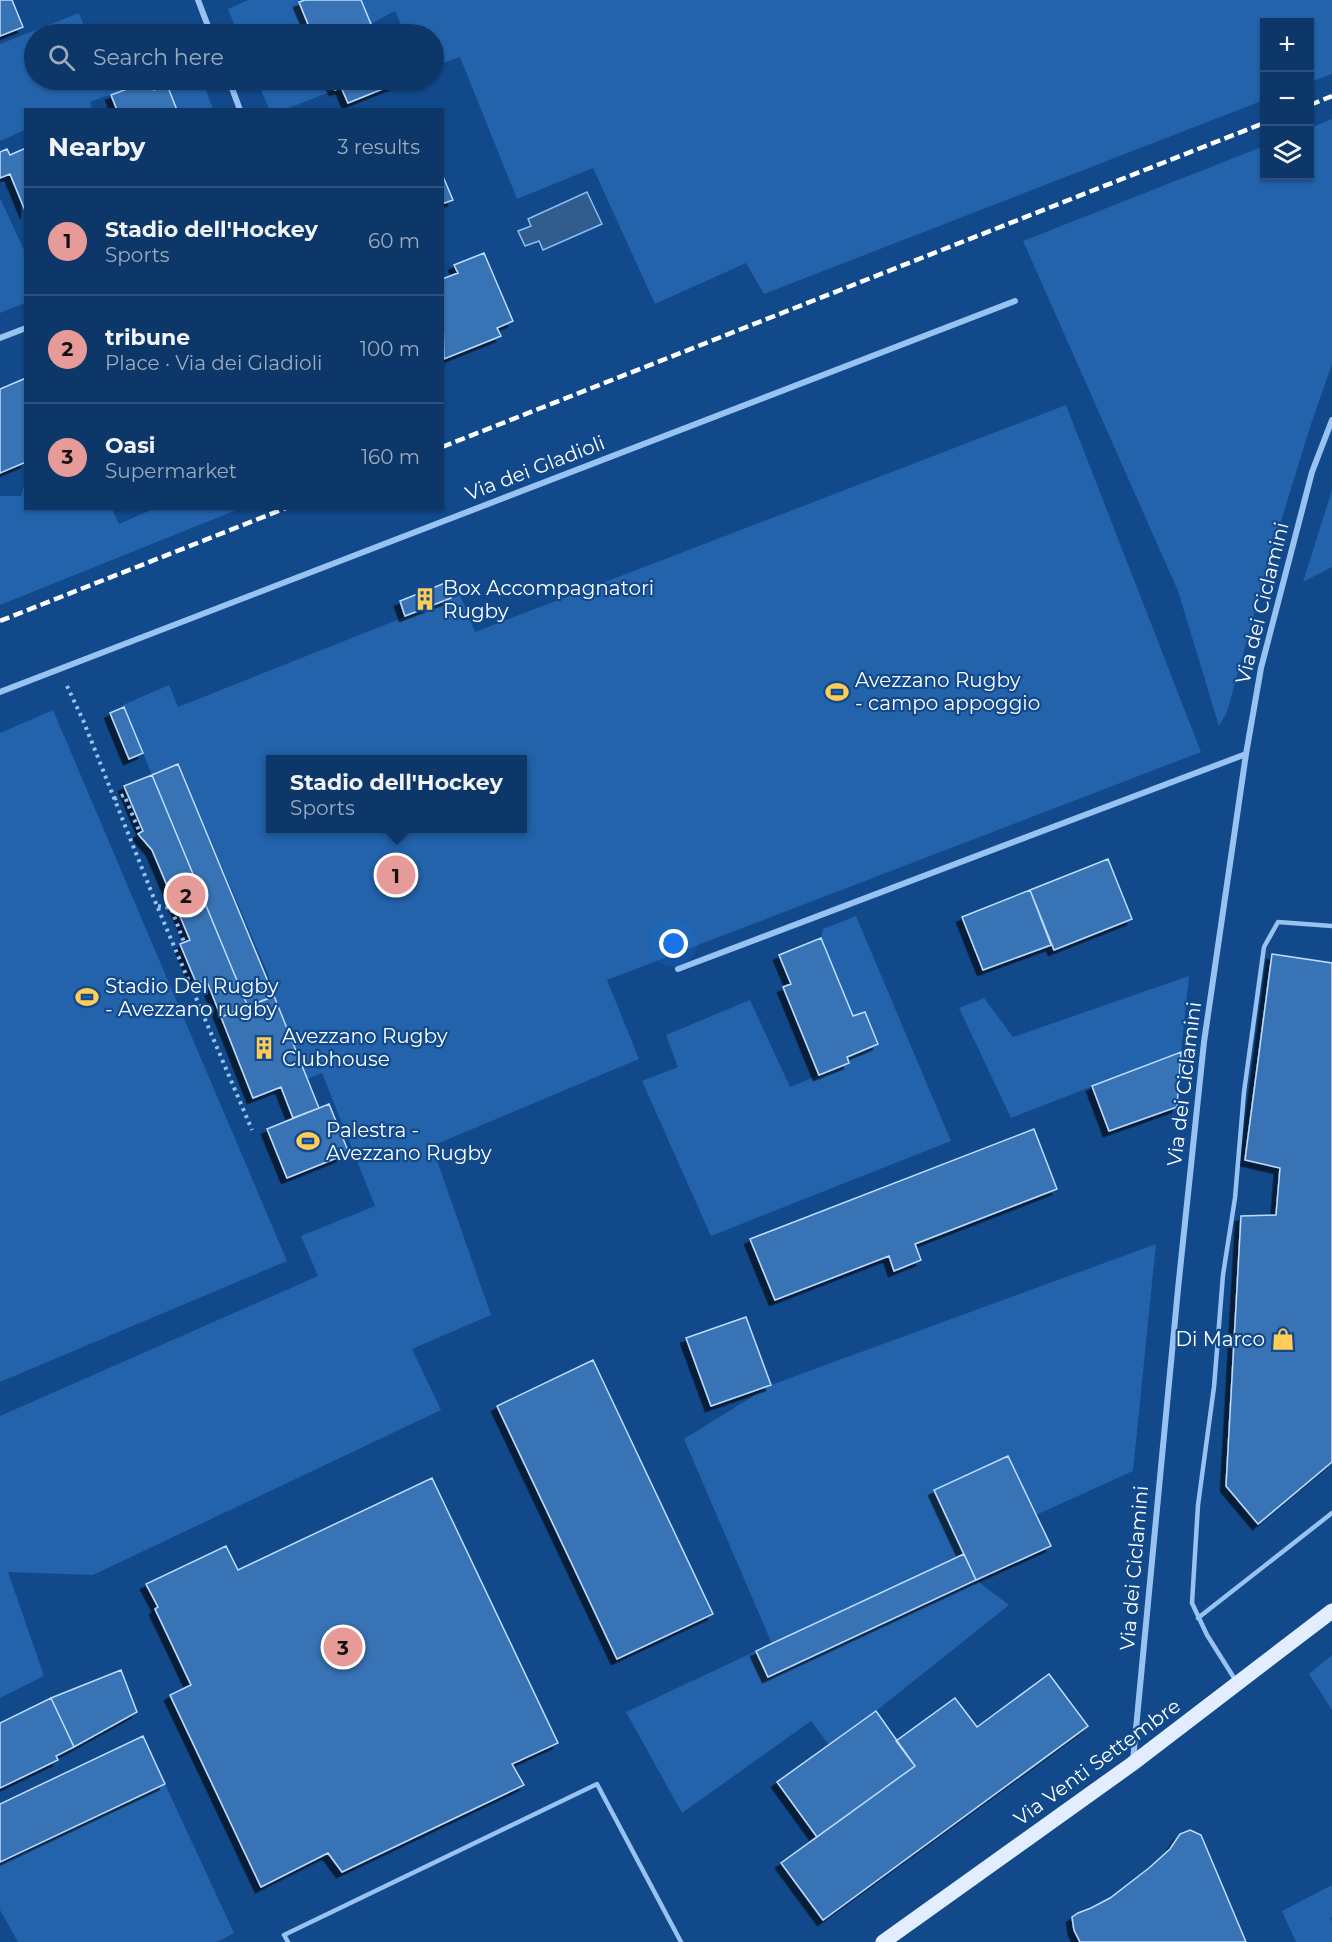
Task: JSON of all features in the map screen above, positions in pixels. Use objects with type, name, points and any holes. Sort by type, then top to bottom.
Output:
[{"type":"main road","name":"Via Venti Settembre","points":[[883,1942],[1132,1764],[1332,1611]]},
{"type":"street","points":[[198,0],[207,24]]},
{"type":"street","points":[[233,90],[239,108]]},
{"type":"street","name":"Via dei Gladioli","points":[[0,692],[1015,301]]},
{"type":"street","points":[[0,338],[24,329]]},
{"type":"street","name":"Via dei Ciclamini","points":[[1132,1764],[1176,1301],[1204,1042],[1246,754],[1261,668],[1312,472],[1332,420]]},
{"type":"street","points":[[678,969],[1246,754]]},
{"type":"lane","points":[[1237,1683],[1207,1635],[1192,1604],[1198,1505],[1214,1387],[1223,1275],[1235,1198],[1244,1092],[1264,947],[1278,921],[1332,926]]},
{"type":"lane","points":[[1198,1618],[1332,1513]]},
{"type":"lane","points":[[288,1942],[284,1935],[597,1784],[681,1942]]},
{"type":"path","points":[[59,669],[83,720],[157,906],[252,1130]]},
{"type":"path","points":[[114,799],[124,795],[140,833]]},
{"type":"path","points":[[157,906],[171,908],[184,942]]},
{"type":"shaded area","points":[[248,0],[298,0],[308,24],[234,24],[228,9]]},
{"type":"shaded area","points":[[361,0],[1332,0],[1332,74],[1314,81],[1314,18],[1260,18],[1260,102],[764,294],[746,263],[655,304],[593,168],[517,199],[460,57],[444,63],[444,24],[401,24],[395,11],[371,24]]},
{"type":"shaded area","points":[[79,13],[83,24],[51,24]]},
{"type":"shaded area","points":[[24,35],[24,90],[123,90],[90,102],[92,108],[24,108],[24,130],[0,141],[0,44]]},
{"type":"shaded area","points":[[169,90],[206,90],[213,108],[177,108]]},
{"type":"shaded area","points":[[261,90],[335,90],[289,108],[269,108]]},
{"type":"shaded area","points":[[1332,119],[1332,364],[1269,560],[1227,712],[1219,726],[1178,591],[1023,241],[1260,148],[1260,180],[1314,180],[1314,126]]},
{"type":"shaded area","points":[[587,192],[602,224],[543,250],[539,241],[525,246],[518,231],[531,226],[528,219]]},
{"type":"shaded area","points":[[0,198],[24,250],[24,303],[0,313]]},
{"type":"shaded area","points":[[1066,405],[1201,752],[607,980],[639,1059],[432,1146],[491,1315],[412,1349],[441,1410],[93,1575],[8,1572],[44,1676],[0,1698],[0,1416],[318,1276],[301,1236],[375,1206],[322,1073],[307,1079],[274,996],[268,974],[178,765],[152,775],[123,705],[169,685],[178,707],[460,595],[475,632]]},
{"type":"shaded area","points":[[24,486],[24,510],[112,510],[119,524],[151,510],[237,510],[0,605],[0,496],[21,496]]},
{"type":"shaded area","points":[[1332,490],[1332,567],[1303,582]]},
{"type":"shaded area","name":"Stadio Del Rugby - Avezzano rugby","points":[[53,710],[287,1261],[0,1382],[0,733]]},
{"type":"shaded area","points":[[856,916],[951,1141],[711,1236],[642,1081],[678,1067],[666,1035],[750,1000],[790,1087],[849,1063],[847,1057],[878,1045],[865,1012],[853,1016],[821,938],[823,929]]},
{"type":"shaded area","points":[[1189,976],[1181,1052],[1011,1118],[959,1008],[984,998],[1013,1037]]},
{"type":"shaded area","points":[[1156,1244],[1133,1471],[1036,1515],[1008,1456],[934,1490],[964,1554],[772,1644],[684,1439],[771,1385]]},
{"type":"shaded area","points":[[976,1580],[1009,1605],[876,1711],[829,1745],[811,1721],[682,1813],[626,1712],[756,1651],[769,1677]]},
{"type":"shaded area","points":[[1332,1655],[1332,1710],[1309,1674]]},
{"type":"shaded area","points":[[165,1784],[234,1933],[217,1942],[18,1942],[0,1910],[0,1862]]},
{"type":"shaded area","points":[[1332,1885],[1332,1917],[1330,1918],[1332,1942],[1296,1942],[1282,1911]]},
{"type":"building","points":[[0,0],[12,0],[23,27],[0,36]]},
{"type":"building","points":[[305,0],[361,0],[371,24],[308,24],[299,2]]},
{"type":"building","points":[[124,90],[169,90],[176,108],[116,108],[111,95]]},
{"type":"building","points":[[342,90],[380,90],[348,103]]},
{"type":"building","points":[[7,149],[10,155],[24,149],[24,208],[10,174],[0,178],[0,152]]},
{"type":"building","points":[[444,179],[453,200],[444,203]]},
{"type":"building","points":[[484,253],[513,321],[497,328],[501,336],[444,359],[444,278],[458,273],[454,265]]},
{"type":"building","points":[[24,379],[24,463],[0,473],[0,389]]},
{"type":"building","name":"Box Accompagnatori Rugby","points":[[445,583],[451,598],[405,616],[400,601]]},
{"type":"building","points":[[124,707],[143,753],[129,759],[110,713]]},
{"type":"building","points":[[178,764],[274,996],[248,1007],[152,775]]},
{"type":"building","points":[[152,775],[248,1007],[221,1017],[208,984],[195,980],[180,944],[190,940],[152,850],[138,834],[143,831],[124,786]]},
{"type":"building","points":[[1108,859],[1132,919],[1054,950],[1030,890]]},
{"type":"building","points":[[1030,890],[1051,945],[983,970],[962,917]]},
{"type":"building","points":[[821,938],[853,1016],[865,1012],[878,1044],[847,1057],[849,1063],[819,1075],[783,987],[791,984],[779,955]]},
{"type":"building","name":"Di Marco","points":[[1272,954],[1332,963],[1332,1462],[1258,1524],[1226,1486],[1241,1216],[1276,1215],[1280,1168],[1245,1160]]},
{"type":"building","name":"Avezzano Rugby Clubhouse","points":[[274,996],[319,1108],[293,1118],[281,1087],[253,1098],[221,1017]]},
{"type":"building","points":[[1181,1052],[1177,1107],[1109,1131],[1092,1086]]},
{"type":"building","name":"Palestra - Avezzano Rugby","points":[[329,1104],[349,1153],[287,1178],[267,1129]]},
{"type":"building","points":[[1034,1129],[1057,1189],[915,1244],[921,1260],[894,1271],[889,1256],[775,1300],[750,1239]]},
{"type":"building","points":[[746,1317],[771,1385],[711,1406],[686,1338]]},
{"type":"building","points":[[593,1360],[713,1614],[617,1659],[497,1406]]},
{"type":"building","points":[[1008,1456],[1051,1546],[976,1580],[934,1490]]},
{"type":"building","points":[[432,1478],[558,1743],[512,1764],[524,1785],[342,1872],[328,1853],[261,1887],[170,1695],[191,1685],[155,1609],[158,1607],[146,1584],[226,1546],[238,1570]]},
{"type":"building","points":[[964,1554],[976,1580],[768,1677],[756,1651]]},
{"type":"building","points":[[121,1670],[137,1712],[74,1747],[51,1698]]},
{"type":"building","points":[[1049,1674],[1088,1726],[823,1920],[781,1863],[915,1766],[896,1741],[955,1698],[977,1727]]},
{"type":"building","points":[[51,1698],[74,1747],[56,1756],[58,1760],[0,1788],[0,1723]]},
{"type":"building","points":[[876,1711],[915,1766],[817,1837],[777,1782]]},
{"type":"building","points":[[143,1736],[165,1784],[0,1862],[0,1804]]},
{"type":"building","points":[[1190,1830],[1201,1835],[1246,1942],[1080,1942],[1074,1930],[1072,1917],[1110,1898],[1170,1849],[1180,1834]]},
{"type":"railway","points":[[1314,103],[1332,96]]},
{"type":"railway","points":[[444,446],[1260,125]]},
{"type":"railway","points":[[0,621],[281,510]]},
{"type":"place","name":"Box Accompagnatori Rugby","points":[[425,599]]},
{"type":"place","name":"Avezzano Rugby - campo appoggio","points":[[837,692]]},
{"type":"place","name":"Stadio dell'Hockey","points":[[396,875]]},
{"type":"place","name":"tribune","points":[[186,895]]},
{"type":"place","name":"Stadio Del Rugby - Avezzano rugby","points":[[87,997]]},
{"type":"place","name":"Avezzano Rugby Clubhouse","points":[[264,1048]]},
{"type":"place","name":"Palestra - Avezzano Rugby","points":[[308,1141]]},
{"type":"place","name":"Di Marco","points":[[1283,1339]]},
{"type":"place","name":"Oasi","points":[[343,1647]]}]
